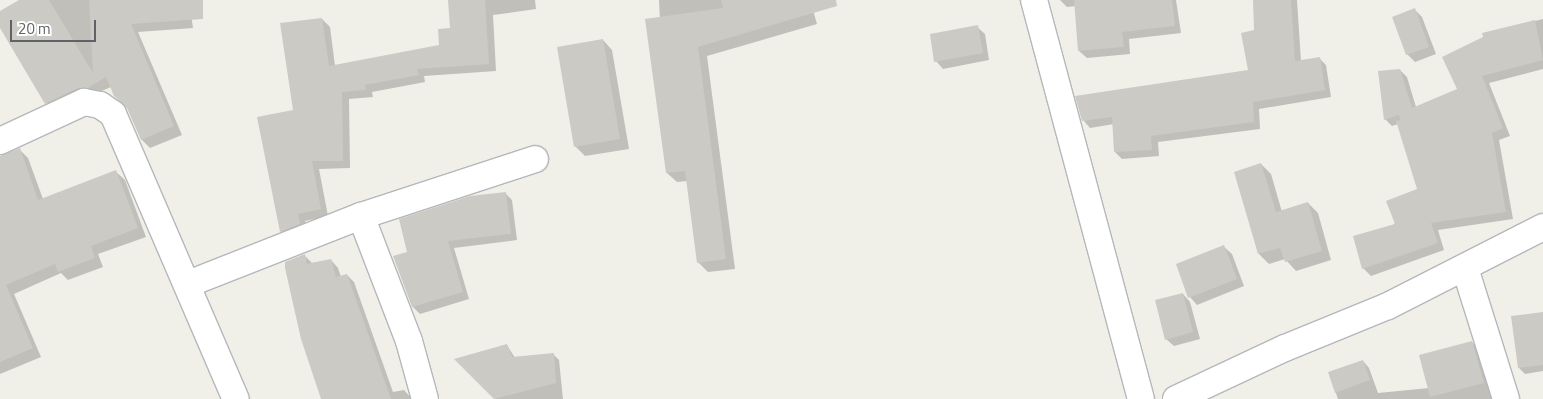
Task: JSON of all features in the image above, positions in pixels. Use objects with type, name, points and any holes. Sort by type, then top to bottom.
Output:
[{"type":"street","points":[[1034,0],[1141,399]]},
{"type":"street","points":[[0,141],[84,102],[100,105],[113,114],[236,399]]},
{"type":"street","points":[[188,284],[361,216],[535,159]]},
{"type":"street","points":[[361,216],[408,341],[425,399]]},
{"type":"street","points":[[1176,399],[1285,348],[1388,306],[1543,227]]},
{"type":"street","points":[[1465,268],[1506,399]]},
{"type":"building","points":[[19,0],[49,0],[93,73],[89,0],[203,0],[203,19],[131,24],[174,126],[141,140],[127,108],[114,96],[106,77],[88,88],[78,88],[45,104],[0,28],[0,11]]},
{"type":"building","points":[[448,0],[485,0],[489,64],[417,69],[419,75],[365,85],[366,90],[342,92],[343,161],[312,161],[321,209],[298,214],[300,224],[280,232],[257,117],[293,110],[280,23],[322,18],[329,66],[439,45],[438,29],[450,28]]},
{"type":"building","points":[[721,0],[836,0],[837,6],[698,47],[726,259],[697,263],[685,171],[666,173],[645,19],[723,8]]},
{"type":"building","points":[[1074,0],[1172,0],[1175,26],[1122,32],[1124,47],[1078,51]]},
{"type":"building","points":[[1253,0],[1291,0],[1295,61],[1320,57],[1325,90],[1253,102],[1254,122],[1151,136],[1152,150],[1114,152],[1112,117],[1082,121],[1075,96],[1248,70],[1241,33],[1254,30]]},
{"type":"building","points":[[1415,8],[1429,47],[1406,55],[1392,17]]},
{"type":"building","points":[[1535,20],[1543,60],[1482,76],[1503,128],[1492,133],[1506,212],[1431,223],[1438,243],[1362,269],[1353,236],[1395,224],[1386,201],[1417,189],[1396,121],[1400,120],[1399,115],[1384,120],[1378,71],[1400,69],[1412,108],[1457,89],[1442,57],[1483,37],[1482,33]]},
{"type":"building","points":[[978,25],[983,53],[934,62],[930,34]]},
{"type":"building","points":[[603,39],[620,139],[574,147],[557,47]]},
{"type":"building","points":[[20,148],[38,200],[116,170],[138,228],[91,246],[95,258],[58,272],[55,264],[6,285],[33,348],[0,362],[0,156]]},
{"type":"building","points":[[1261,163],[1276,212],[1308,202],[1322,251],[1285,262],[1280,248],[1258,254],[1234,172]]},
{"type":"building","points":[[506,192],[511,234],[448,241],[463,292],[412,307],[393,256],[407,252],[399,219],[470,196]]},
{"type":"building","points":[[1224,245],[1237,279],[1188,298],[1176,264]]},
{"type":"building","points":[[305,254],[306,264],[331,259],[336,277],[347,274],[391,399],[321,399],[301,339],[285,268],[285,262]]},
{"type":"building","points":[[1183,293],[1193,332],[1165,340],[1155,300]]},
{"type":"building","points":[[1543,312],[1543,365],[1518,368],[1511,316]]},
{"type":"building","points":[[1472,341],[1484,383],[1430,397],[1419,355]]},
{"type":"building","points":[[507,344],[512,357],[554,353],[556,383],[494,399],[454,359]]},
{"type":"building","points":[[1363,360],[1370,380],[1335,393],[1328,372]]}]
